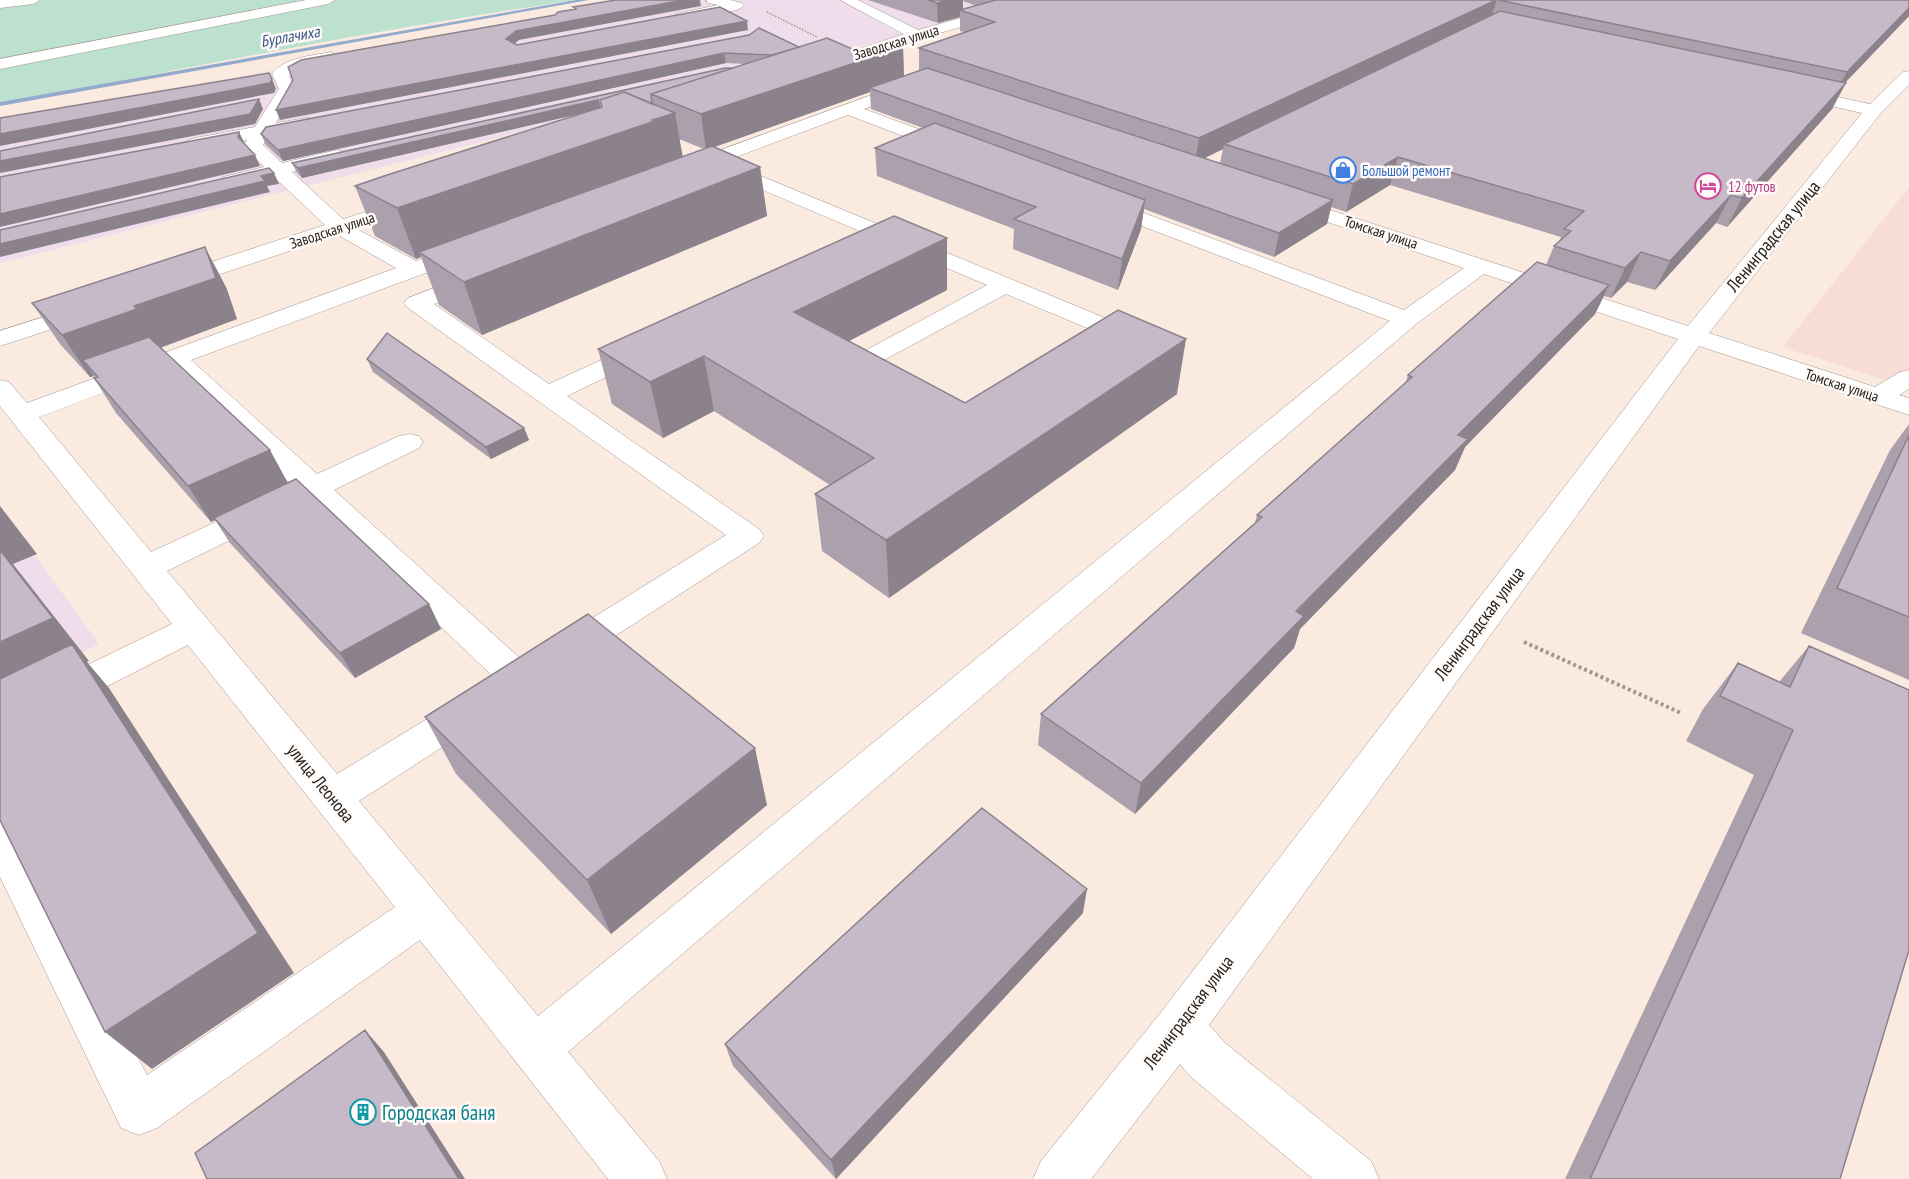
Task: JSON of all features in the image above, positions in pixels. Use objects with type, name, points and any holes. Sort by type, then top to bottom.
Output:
[{"type":"street","points":[[0,4],[33,0]]},
{"type":"street","points":[[0,64],[328,0]]},
{"type":"street","points":[[713,0],[737,6]]},
{"type":"street","points":[[847,0],[917,35]]},
{"type":"street","name":"Заводская улица","points":[[807,50],[817,56],[803,73],[917,35],[1035,1]]},
{"type":"street","points":[[668,19],[737,6]]},
{"type":"street","points":[[962,8],[984,16]]},
{"type":"street","points":[[256,104],[282,85],[299,63],[345,55]]},
{"type":"street","points":[[853,55],[885,66]]},
{"type":"street","name":"Ленинградская улица","points":[[1059,1179],[1179,1027],[1693,336],[1874,110],[1909,76]]},
{"type":"street","points":[[282,85],[264,131],[253,146],[340,228],[414,269]]},
{"type":"street","points":[[1781,90],[1874,110]]},
{"type":"street","points":[[665,177],[887,94]]},
{"type":"street","points":[[848,109],[971,155]]},
{"type":"street","points":[[183,146],[321,120]]},
{"type":"street","points":[[207,186],[357,152]]},
{"type":"street","points":[[687,152],[1113,330],[1084,348]]},
{"type":"street","points":[[700,192],[744,176]]},
{"type":"street","points":[[1083,197],[1407,319]]},
{"type":"street","name":"Томская улица","points":[[1273,197],[1909,407]]},
{"type":"street","name":"Заводская улица","points":[[159,287],[431,198]]},
{"type":"street","points":[[853,250],[884,234]]},
{"type":"street","points":[[11,401],[174,358],[491,241]]},
{"type":"street","points":[[536,1048],[1407,319],[1482,265]]},
{"type":"street","points":[[416,303],[492,273]]},
{"type":"street","points":[[333,797],[748,536],[416,303],[381,281]]},
{"type":"street","points":[[882,383],[853,367],[1005,285]]},
{"type":"street","points":[[0,339],[113,302]]},
{"type":"street","points":[[548,395],[664,340]]},
{"type":"street","points":[[174,358],[520,680]]},
{"type":"street","points":[[1877,397],[1909,378]]},
{"type":"street","name":"улица Леонова","points":[[11,401],[641,1179]]},
{"type":"street","points":[[146,568],[409,442]]},
{"type":"street","points":[[0,724],[195,627]]},
{"type":"street","points":[[0,835],[12,890],[140,1110],[425,911]]},
{"type":"street","points":[[1179,1027],[1208,1060],[1353,1179]]},
{"type":"path","points":[[737,6],[771,13],[853,55]]},
{"type":"path","points":[[1524,642],[1681,713]]},
{"type":"shaded area","points":[[646,0],[1028,0],[924,30],[0,263],[0,125],[321,61]]},
{"type":"shaded area","points":[[1909,187],[1909,388],[1783,347]]},
{"type":"shaded area","points":[[0,506],[99,644],[0,693]]},
{"type":"green space","points":[[0,0],[575,0],[287,49],[0,105]]},
{"type":"building","points":[[616,0],[684,0],[516,31],[506,39],[517,45],[720,7],[747,21],[276,110],[293,80],[288,67],[301,60],[555,15],[558,12],[576,9],[573,7]]},
{"type":"building","points":[[928,0],[949,0],[937,3]]},
{"type":"building","points":[[996,0],[1496,0],[1199,138],[919,48],[995,22],[960,10]]},
{"type":"building","points":[[1498,0],[1909,0],[1909,8],[1847,72]]},
{"type":"building","points":[[1500,11],[1846,83],[1742,198],[1731,195],[1670,261],[1641,252],[1625,268],[1554,246],[1571,231],[1564,229],[1584,211],[1398,157],[1353,184],[1224,144]]},
{"type":"building","points":[[759,28],[799,47],[772,55],[724,53],[278,150],[261,134],[266,127],[749,35]]},
{"type":"building","points":[[827,38],[866,55],[896,45],[903,47],[701,114],[651,94]]},
{"type":"building","points":[[733,68],[651,94],[652,104],[624,92],[600,100],[602,107],[600,108],[598,100],[298,168],[292,163]]},
{"type":"building","points":[[927,68],[1333,200],[1279,233],[869,88]]},
{"type":"building","points":[[269,73],[272,79],[270,83],[0,134],[0,118]]},
{"type":"building","points":[[624,92],[675,113],[397,208],[355,186],[602,107],[600,100]]},
{"type":"building","points":[[259,99],[250,114],[0,161],[0,151]]},
{"type":"building","points":[[935,123],[1145,200],[1122,259],[1014,219],[1036,207],[875,148]]},
{"type":"building","points":[[239,132],[238,137],[255,155],[0,214],[0,177]]},
{"type":"building","points":[[712,146],[760,167],[464,282],[419,252]]},
{"type":"building","points":[[269,168],[274,173],[261,176],[265,181],[0,244],[0,230]]},
{"type":"building","points":[[894,216],[947,238],[794,312],[965,403],[1118,310],[1186,339],[886,540],[815,494],[874,458],[704,356],[650,382],[598,349]]},
{"type":"building","points":[[205,247],[216,278],[134,306],[137,309],[62,335],[32,303]]},
{"type":"building","points":[[1537,262],[1609,285],[1458,435],[1468,439],[1296,611],[1304,616],[1141,783],[1041,714],[1262,517],[1257,515],[1412,377],[1408,375]]},
{"type":"building","points":[[387,333],[524,428],[486,447],[367,359]]},
{"type":"building","points":[[149,337],[270,450],[188,486],[94,378],[98,377],[83,360]]},
{"type":"building","points":[[1909,435],[1909,617],[1837,588]]},
{"type":"building","points":[[296,479],[429,604],[340,653],[214,518]]},
{"type":"building","points":[[0,550],[53,618],[0,642]]},
{"type":"building","points":[[588,614],[755,748],[587,880],[425,717]]},
{"type":"building","points":[[72,644],[258,933],[105,1032],[0,820],[0,679]]},
{"type":"building","points":[[1809,646],[1909,690],[1909,950],[1840,1179],[1590,1179],[1793,730],[1720,696],[1738,663],[1790,687]]},
{"type":"building","points":[[982,808],[1087,889],[831,1160],[725,1044]]},
{"type":"building","name":"Городская баня","points":[[365,1030],[459,1179],[207,1179],[195,1153]]},
{"type":"waterway","name":"Бурлачиха","points":[[0,104],[586,0]]},
{"type":"place","name":"Большой ремонт","points":[[1343,170]]},
{"type":"place","name":"12 футов","points":[[1708,186]]},
{"type":"place","name":"Городская баня","points":[[363,1112]]}]
